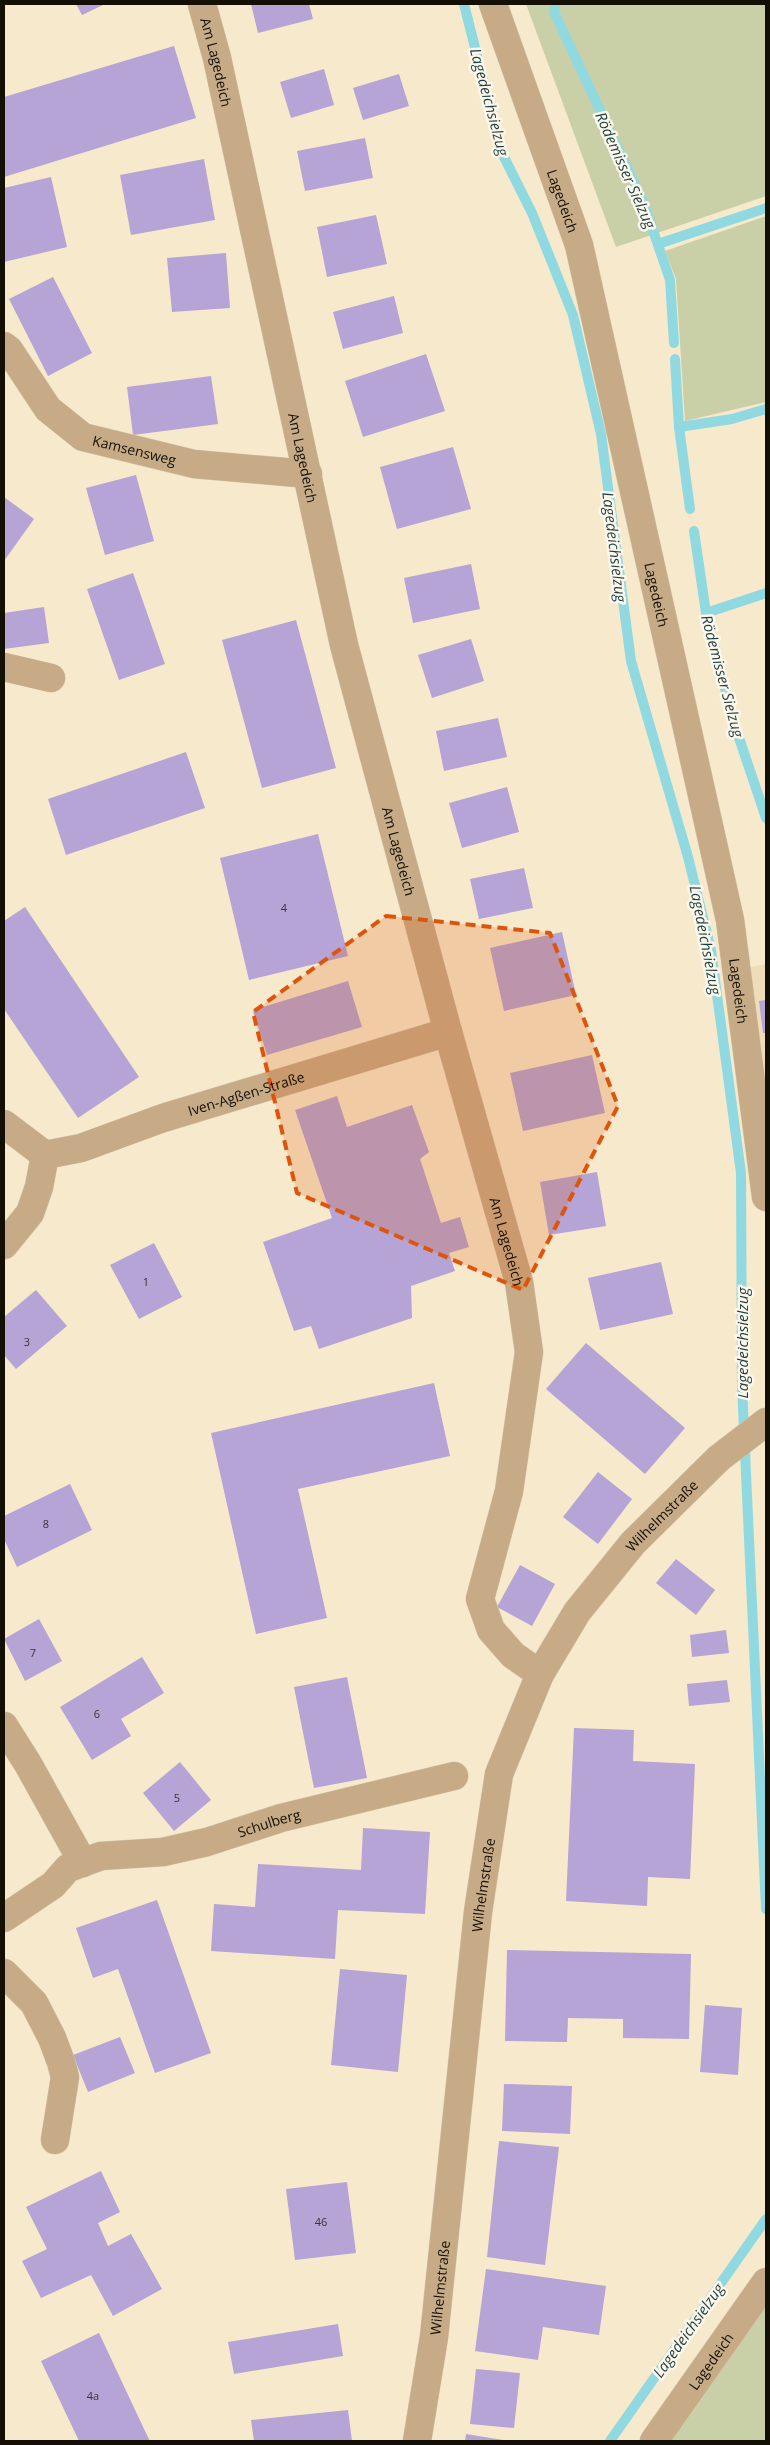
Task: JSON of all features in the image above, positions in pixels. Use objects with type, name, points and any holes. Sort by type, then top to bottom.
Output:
[{"type":"street","name":"Am Lagedeich","points":[[202,4],[217,58],[344,645],[448,1032],[519,1282],[529,1352],[509,1491],[480,1599],[491,1630],[513,1655],[540,1674]]},
{"type":"street","name":"Lagedeich","points":[[493,4],[579,245],[730,920],[766,1197]]},
{"type":"street","name":"Kamsensweg","points":[[4,346],[10,350],[48,409],[83,437],[194,464],[308,474]]},
{"type":"street","points":[[4,667],[51,678]]},
{"type":"street","name":"Iven-Agßen-Straße","points":[[45,1154],[81,1148],[163,1118],[448,1032]]},
{"type":"street","points":[[4,1124],[45,1154],[40,1187],[30,1213],[4,1244]]},
{"type":"street","name":"Wilhelmstraße","points":[[417,2441],[434,2337],[478,1912],[499,1774],[540,1674],[577,1612],[632,1543],[719,1458],[766,1422]]},
{"type":"street","points":[[4,1726],[28,1764],[83,1862]]},
{"type":"street","name":"Schulberg","points":[[4,1918],[53,1885],[68,1868],[101,1856],[163,1852],[207,1842],[281,1818],[454,1776]]},
{"type":"street","points":[[4,1973],[34,2003],[52,2038],[61,2062],[65,2077],[55,2140]]},
{"type":"street","name":"Lagedeich","points":[[654,2441],[766,2282]]},
{"type":"highlighted area","points":[[386,916],[550,933],[618,1106],[523,1290],[297,1193],[253,1012]]},
{"type":"shaded area","points":[[766,964],[766,1093],[750,967]]},
{"type":"green space","points":[[526,4],[766,4],[766,196],[616,247]]},
{"type":"green space","points":[[766,216],[766,402],[685,421],[676,279],[665,251]]},
{"type":"green space","points":[[766,2304],[766,2441],[666,2441]]},
{"type":"building","points":[[76,4],[105,4],[82,15]]},
{"type":"building","points":[[251,4],[309,4],[313,19],[258,33]]},
{"type":"building","points":[[174,46],[196,118],[4,177],[4,97]]},
{"type":"building","points":[[324,69],[334,105],[291,118],[280,82]]},
{"type":"building","points":[[399,74],[409,106],[363,120],[353,88]]},
{"type":"building","points":[[365,138],[373,178],[305,191],[297,151]]},
{"type":"building","points":[[204,159],[215,220],[131,235],[120,175]]},
{"type":"building","points":[[51,177],[67,247],[4,262],[4,188]]},
{"type":"building","points":[[376,215],[387,264],[327,277],[317,227]]},
{"type":"building","points":[[226,253],[230,308],[172,312],[167,258]]},
{"type":"building","points":[[53,277],[92,353],[48,376],[9,299]]},
{"type":"building","points":[[394,296],[403,333],[343,349],[333,312]]},
{"type":"building","points":[[426,354],[445,411],[363,437],[345,381]]},
{"type":"building","points":[[211,376],[218,424],[133,435],[127,387]]},
{"type":"building","points":[[453,447],[471,509],[397,529],[380,467]]},
{"type":"building","points":[[136,475],[154,541],[105,555],[86,488]]},
{"type":"building","points":[[4,497],[34,519],[4,561]]},
{"type":"building","points":[[471,564],[480,609],[413,623],[404,578]]},
{"type":"building","points":[[133,573],[165,664],[119,680],[87,589]]},
{"type":"building","points":[[44,607],[49,643],[4,649],[4,613]]},
{"type":"building","points":[[296,620],[336,768],[262,788],[222,640]]},
{"type":"building","points":[[471,639],[484,681],[432,698],[418,655]]},
{"type":"building","points":[[498,718],[507,757],[444,771],[436,731]]},
{"type":"building","points":[[186,752],[205,808],[66,855],[48,799]]},
{"type":"building","points":[[507,787],[519,832],[462,848],[449,803]]},
{"type":"building","points":[[318,834],[348,956],[249,980],[220,858]]},
{"type":"building","points":[[524,868],[533,908],[479,919],[470,879]]},
{"type":"building","points":[[25,907],[139,1077],[78,1118],[4,1009],[4,921]]},
{"type":"building","points":[[562,932],[576,995],[504,1011],[490,948]]},
{"type":"building","points":[[348,981],[362,1027],[267,1055],[253,1010]]},
{"type":"building","points":[[766,1000],[766,1033],[763,1033],[759,1001]]},
{"type":"building","points":[[592,1055],[605,1113],[523,1131],[510,1073]]},
{"type":"building","points":[[337,1096],[347,1127],[412,1105],[429,1152],[420,1159],[441,1223],[460,1217],[469,1247],[449,1253],[455,1271],[411,1286],[412,1318],[319,1349],[311,1326],[294,1331],[263,1242],[332,1218],[295,1110]]},
{"type":"building","points":[[597,1172],[606,1226],[549,1235],[540,1182]]},
{"type":"building","points":[[154,1243],[182,1297],[139,1319],[110,1265]]},
{"type":"building","points":[[661,1262],[673,1314],[600,1330],[588,1278]]},
{"type":"building","points":[[36,1290],[67,1326],[16,1369],[4,1355],[4,1317]]},
{"type":"building","points":[[586,1343],[685,1428],[645,1474],[546,1389]]},
{"type":"building","points":[[434,1383],[450,1456],[298,1489],[327,1618],[256,1634],[211,1433]]},
{"type":"building","points":[[598,1472],[632,1499],[598,1544],[563,1517]]},
{"type":"building","points":[[70,1484],[92,1530],[17,1567],[4,1539],[4,1516]]},
{"type":"building","points":[[676,1559],[715,1590],[696,1615],[656,1583]]},
{"type":"building","points":[[520,1565],[555,1584],[532,1626],[497,1607]]},
{"type":"building","points":[[39,1619],[62,1661],[25,1681],[4,1639]]},
{"type":"building","points":[[726,1630],[729,1653],[692,1657],[690,1635]]},
{"type":"building","points":[[142,1657],[164,1693],[121,1719],[131,1736],[92,1760],[60,1707]]},
{"type":"building","points":[[347,1677],[367,1778],[314,1788],[294,1687]]},
{"type":"building","points":[[727,1680],[730,1702],[689,1706],[687,1684]]},
{"type":"building","points":[[574,1728],[634,1730],[633,1761],[695,1764],[690,1879],[648,1877],[647,1906],[566,1901]]},
{"type":"building","points":[[180,1762],[211,1800],[174,1831],[143,1793]]},
{"type":"building","points":[[363,1828],[430,1832],[425,1914],[338,1910],[335,1959],[211,1951],[214,1904],[255,1907],[258,1864],[361,1870]]},
{"type":"building","points":[[157,1900],[211,2053],[155,2073],[118,1969],[93,1978],[76,1928]]},
{"type":"building","points":[[507,1950],[691,1954],[689,2039],[623,2038],[623,2019],[568,2018],[567,2042],[505,2041]]},
{"type":"building","points":[[340,1969],[407,1975],[398,2072],[331,2065]]},
{"type":"building","points":[[705,2005],[742,2008],[738,2075],[700,2072]]},
{"type":"building","points":[[120,2037],[135,2073],[88,2092],[73,2055]]},
{"type":"building","points":[[504,2084],[572,2086],[570,2134],[502,2131]]},
{"type":"building","points":[[499,2141],[559,2147],[545,2265],[487,2257]]},
{"type":"building","points":[[101,2171],[120,2212],[98,2223],[108,2246],[131,2234],[162,2289],[113,2316],[91,2275],[41,2298],[22,2261],[47,2249],[26,2207]]},
{"type":"building","points":[[347,2182],[356,2253],[295,2260],[286,2189]]},
{"type":"building","points":[[486,2269],[606,2286],[599,2335],[543,2327],[538,2360],[475,2351]]},
{"type":"building","points":[[338,2324],[343,2356],[234,2374],[228,2342]]},
{"type":"building","points":[[99,2333],[150,2441],[79,2441],[41,2361]]},
{"type":"building","points":[[476,2369],[520,2373],[514,2428],[470,2424]]},
{"type":"building","points":[[348,2410],[352,2441],[254,2441],[251,2420]]},
{"type":"building","points":[[466,2434],[503,2440],[503,2441],[465,2441]]},
{"type":"waterway","name":"Lagedeichsielzug","points":[[464,4],[501,151],[532,213],[573,315],[601,434],[631,661],[688,857],[711,950],[741,1173],[742,1386],[766,1909]]},
{"type":"waterway","name":"Rödemisser Sielzug","points":[[555,4],[554,12],[644,204],[670,280],[674,343]]},
{"type":"waterway","points":[[658,244],[766,208]]},
{"type":"waterway","name":"Rödemisser Sielzug","points":[[675,359],[679,427],[690,509]]},
{"type":"waterway","points":[[679,427],[732,419],[766,409]]},
{"type":"waterway","name":"Rödemisser Sielzug","points":[[694,531],[706,613],[733,720],[766,818]]},
{"type":"waterway","points":[[706,613],[766,593]]},
{"type":"waterway","name":"Lagedeichsielzug","points":[[610,2441],[766,2219]]}]
